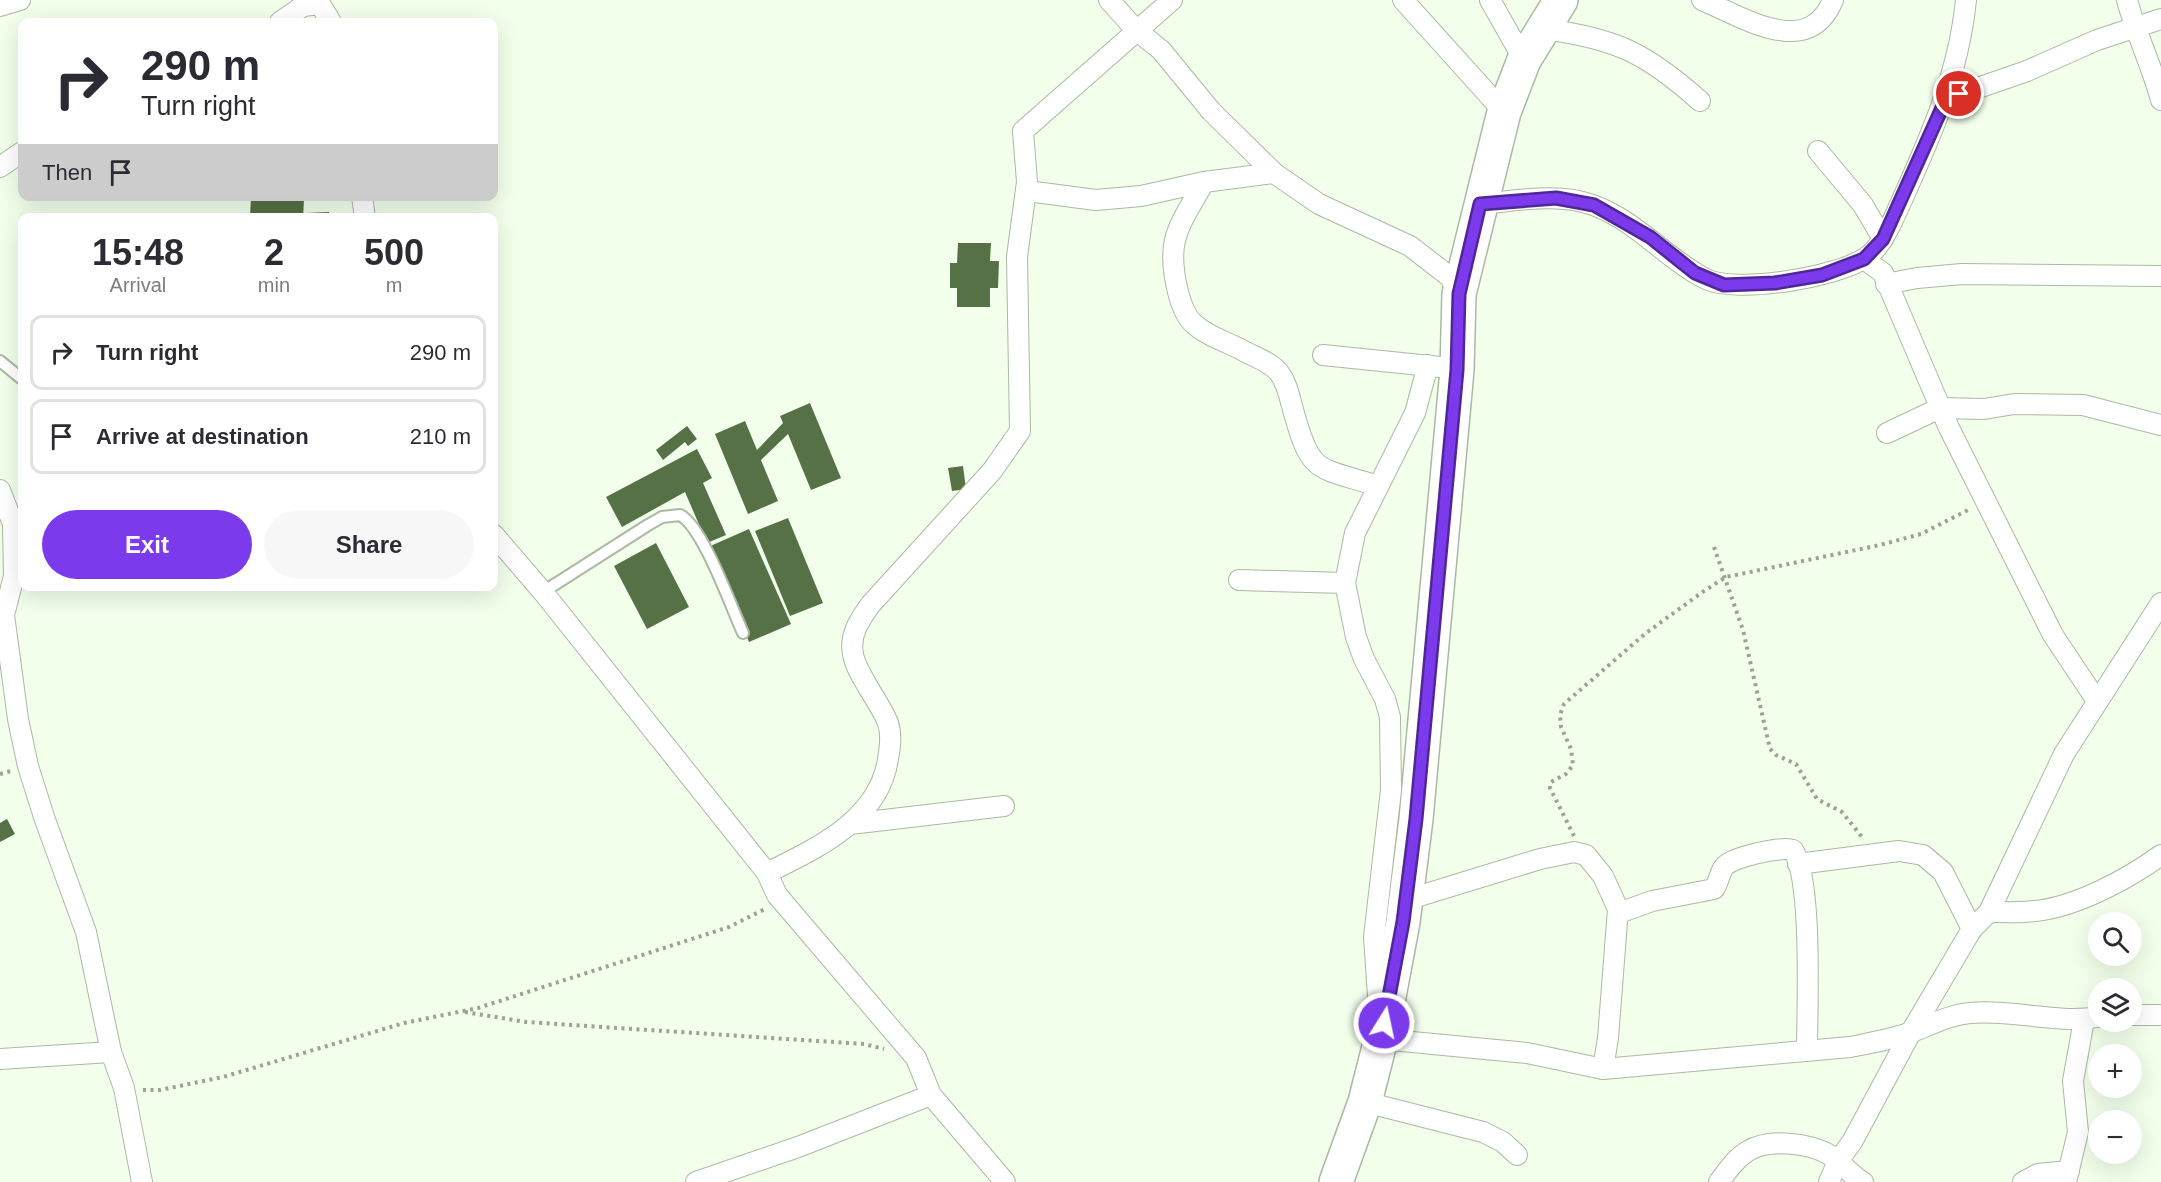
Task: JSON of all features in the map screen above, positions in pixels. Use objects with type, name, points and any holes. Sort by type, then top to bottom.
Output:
[{"type":"highway","points":[[1336,1182],[1365,1102],[1381,1040],[1403,922],[1403,901],[1416,819],[1443,367],[1480,204],[1504,112],[1524,60],[1561,0]]},
{"type":"street","points":[[0,6],[20,0]]},
{"type":"street","points":[[283,0],[303,6],[320,4],[329,18]]},
{"type":"street","points":[[1109,0],[1136,30],[1161,50],[1211,111],[1274,173],[1319,204],[1410,246],[1450,277],[1459,294]]},
{"type":"street","points":[[767,873],[796,859],[850,824],[879,793],[886,772],[890,737],[878,701],[853,657],[856,627],[871,604],[992,471],[1015,442],[1020,431],[1017,257],[1027,191],[1023,131],[1172,0]]},
{"type":"street","points":[[1403,0],[1504,112]]},
{"type":"street","points":[[1490,0],[1524,60]]},
{"type":"street","points":[[1702,0],[1783,33],[1808,27],[1833,0]]},
{"type":"street","points":[[1480,204],[1556,198],[1594,205],[1650,237],[1695,273],[1724,285],[1775,283],[1822,275],[1864,259],[1883,239],[1946,99],[1959,51],[1966,0]]},
{"type":"street","points":[[2127,0],[2134,29],[2150,62],[2161,100]]},
{"type":"street","points":[[286,18],[303,6]]},
{"type":"street","points":[[1946,99],[2027,71],[2097,40],[2161,19]]},
{"type":"street","points":[[1545,28],[1590,35],[1622,45],[1653,62],[1700,101]]},
{"type":"street","points":[[1818,151],[1863,205],[1883,239]]},
{"type":"street","points":[[0,167],[18,155]]},
{"type":"street","points":[[1027,191],[1096,200],[1141,196],[1204,182],[1274,173]]},
{"type":"street","points":[[1204,182],[1177,231],[1173,249],[1174,275],[1184,311],[1202,331],[1231,344],[1279,372],[1286,384],[1302,442],[1310,459],[1323,469],[1378,486]]},
{"type":"street","points":[[1864,259],[1883,273],[1940,408],[2053,635],[2097,700]]},
{"type":"street","points":[[1886,284],[1917,278],[1962,274],[2161,276]]},
{"type":"street","points":[[1323,355],[1443,367],[1415,413],[1355,533],[1345,583],[1356,637],[1364,659],[1385,699],[1392,735],[1391,790],[1374,937],[1381,1040],[1527,1053],[1603,1069],[1807,1051],[1889,1040],[1934,1022],[1970,1013],[2012,1012],[2088,1018]]},
{"type":"street","points":[[1887,433],[1940,408],[1984,409],[2014,404],[2046,403],[2083,405],[2161,425]]},
{"type":"street","points":[[0,490],[13,524],[18,573],[4,615],[18,719],[28,766],[41,807],[86,932],[111,1052],[124,1088],[142,1182]]},
{"type":"street","points":[[498,540],[543,592],[767,873],[777,895],[916,1058],[931,1095],[1005,1182]]},
{"type":"street","points":[[1239,580],[1345,583]]},
{"type":"street","points":[[1829,1182],[1838,1161],[1852,1142],[1911,1032],[1972,929],[1989,912],[2064,753],[2161,603]]},
{"type":"street","points":[[850,824],[1004,806]]},
{"type":"street","points":[[1618,913],[1652,901],[1714,889],[1726,865],[1761,853],[1790,849],[1796,855],[1806,912],[1807,1051]]},
{"type":"street","points":[[1798,864],[1899,851],[1916,853],[1930,860],[1943,872],[1972,929]]},
{"type":"street","points":[[1403,901],[1540,859],[1567,852],[1582,852],[1603,876],[1613,893],[1618,913],[1608,1038],[1603,1069]]},
{"type":"street","points":[[1989,912],[2037,911],[2087,896],[2117,883],[2161,855]]},
{"type":"street","points":[[2142,1015],[2161,1015]]},
{"type":"street","points":[[2024,1182],[2038,1174],[2067,1177],[2078,1132],[2073,1081],[2088,1028]]},
{"type":"street","points":[[0,1059],[111,1052]]},
{"type":"street","points":[[696,1182],[798,1147],[931,1095]]},
{"type":"street","points":[[1365,1102],[1483,1132],[1503,1142],[1517,1155]]},
{"type":"street","points":[[1719,1182],[1746,1152],[1764,1145],[1803,1146],[1828,1154],[1853,1177],[1863,1182]]},
{"type":"lane","points":[[0,361],[18,375]]},
{"type":"lane","points":[[543,592],[655,520],[672,514],[680,515],[691,523],[706,550],[743,633]]},
{"type":"path","points":[[1582,852],[1550,788],[1551,782],[1566,774],[1573,765],[1571,749],[1561,727],[1560,715],[1564,704],[1664,618],[1726,577],[1880,546],[1921,534],[1953,520],[1986,499]]},
{"type":"path","points":[[1714,547],[1743,630],[1771,751],[1796,764],[1818,799],[1842,812],[1856,826],[1868,845],[1882,855]]},
{"type":"path","points":[[124,1088],[160,1090],[223,1077],[404,1023],[464,1012],[729,927],[764,910],[777,895]]},
{"type":"path","points":[[464,1012],[526,1022],[864,1044],[916,1058]]},
{"type":"building","points":[[251,201],[304,201],[303,213],[250,213]]},
{"type":"building","points":[[958,243],[991,243],[990,261],[999,261],[998,288],[990,288],[990,307],[957,307],[957,288],[950,288],[950,263],[957,263]]},
{"type":"building","points":[[810,403],[841,478],[811,490],[788,434],[761,460],[778,501],[748,514],[715,434],[745,421],[757,450],[783,423],[780,416]]},
{"type":"building","points":[[687,426],[697,439],[688,446],[685,442],[663,460],[656,450]]},
{"type":"building","points":[[697,449],[712,478],[703,483],[726,535],[707,543],[685,492],[622,527],[606,497]]},
{"type":"building","points":[[963,466],[966,489],[952,491],[948,468]]},
{"type":"building","points":[[788,518],[823,603],[790,616],[755,531]]},
{"type":"building","points":[[749,529],[791,624],[749,642],[708,547]]},
{"type":"building","points":[[656,543],[689,607],[647,629],[614,566]]},
{"type":"building","points":[[7,819],[15,834],[0,842],[0,823]]},
{"type":"route","points":[[1384,1023],[1403,922],[1403,901],[1416,819],[1457,370],[1459,294],[1480,204],[1556,198],[1594,205],[1650,237],[1695,273],[1724,285],[1775,283],[1822,275],[1864,259],[1883,239],[1946,99],[1959,94]]}]
